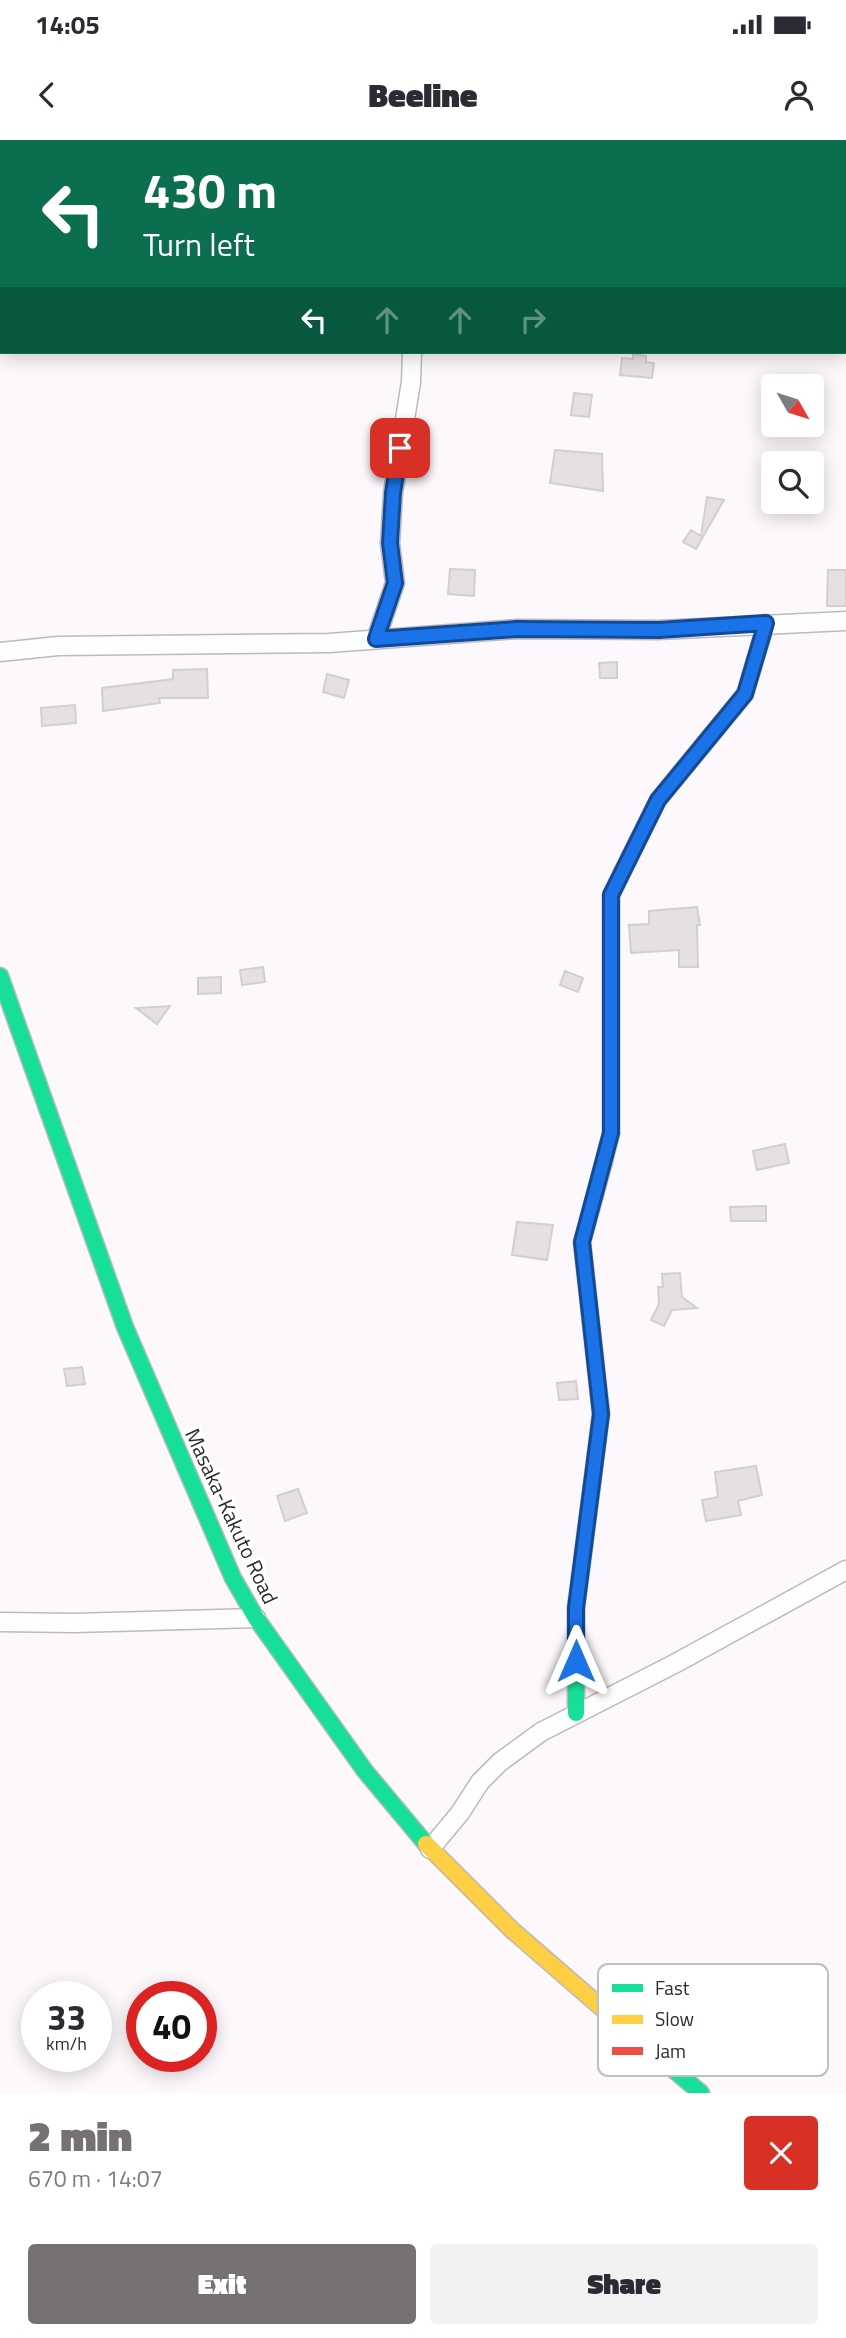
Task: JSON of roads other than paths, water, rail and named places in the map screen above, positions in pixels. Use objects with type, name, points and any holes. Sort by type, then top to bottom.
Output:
[{"type":"main road","points":[[576,1713],[576,1608],[601,1414],[582,1242],[611,1133],[611,895],[658,800],[745,694],[766,623]]},
{"type":"main road","name":"Masaka-Kakuto Road","points":[[0,976],[125,1327],[203,1512],[233,1578],[256,1618],[365,1771],[430,1849],[512,1930],[598,2004]]},
{"type":"main road","name":"Masaka-Kakuto Road","points":[[681,2076],[701,2093]]},
{"type":"street","points":[[376,639],[395,583],[390,543],[393,493],[411,382],[412,354]]},
{"type":"street","points":[[0,652],[58,646],[329,643],[517,629],[659,630],[846,621]]},
{"type":"street","points":[[430,1849],[480,1782],[500,1762],[541,1732],[665,1669],[846,1570]]},
{"type":"street","points":[[0,1622],[74,1623],[256,1618]]}]
